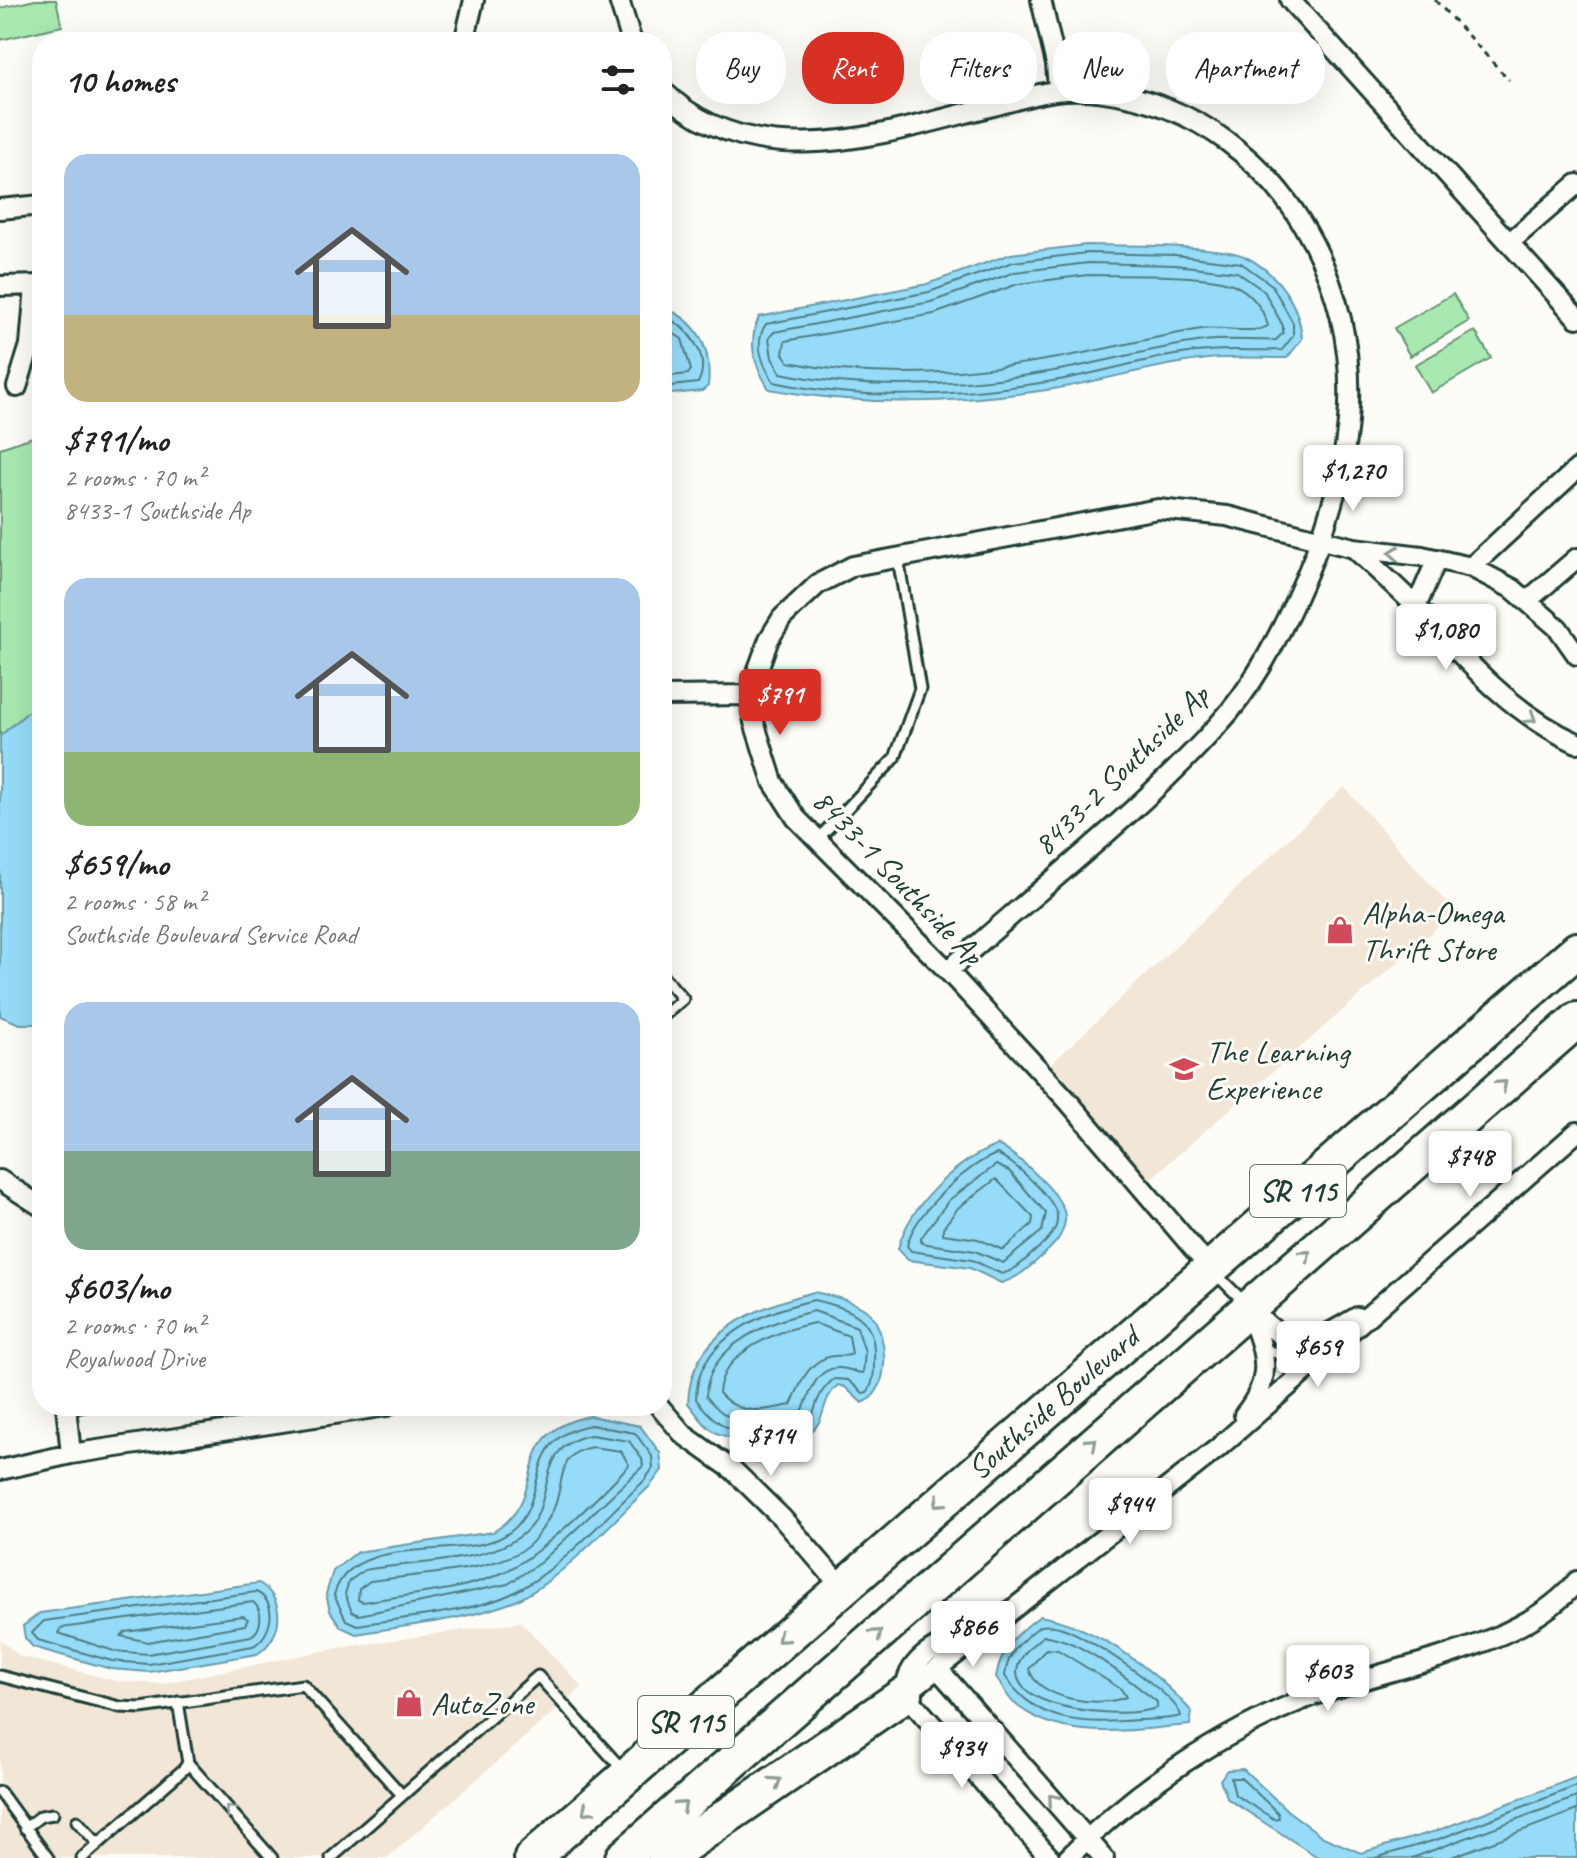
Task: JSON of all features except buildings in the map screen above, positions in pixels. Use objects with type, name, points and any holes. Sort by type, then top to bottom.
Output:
[{"type":"highway","name":"Southside Boulevard","points":[[532,1858],[841,1586],[1577,950]]},
{"type":"highway","name":"Southside Boulevard","points":[[623,1858],[1247,1306],[1577,1020]]},
{"type":"highway","points":[[666,1858],[905,1694]]},
{"type":"street","points":[[466,32],[474,0]]},
{"type":"street","points":[[619,0],[629,32]]},
{"type":"street","points":[[1041,0],[1053,51]]},
{"type":"street","points":[[1290,0],[1577,318]]},
{"type":"street","name":"8433-2 Southside Ap","points":[[672,98],[695,116],[722,129],[798,145],[862,139],[1053,89]]},
{"type":"street","name":"8433-2 Southside Ap","points":[[948,971],[1147,793],[1220,723],[1274,647],[1324,539],[1346,443],[1350,370],[1346,335],[1330,282],[1305,228],[1279,189],[1254,162],[1200,121],[1150,102]]},
{"type":"street","points":[[1510,242],[1577,184]]},
{"type":"street","points":[[0,209],[32,206]]},
{"type":"street","points":[[0,286],[32,286]]},
{"type":"street","points":[[17,387],[32,330]]},
{"type":"street","points":[[1471,567],[1577,469]]},
{"type":"street","points":[[672,696],[750,695],[769,639],[802,598],[818,584],[853,566],[1158,509],[1227,516],[1354,548],[1437,559],[1471,567],[1513,589],[1558,628],[1577,655]]},
{"type":"street","points":[[1354,548],[1416,607],[1506,701],[1577,743]]},
{"type":"street","points":[[1527,601],[1577,558]]},
{"type":"street","points":[[1416,607],[1437,559]]},
{"type":"street","name":"8433-1 Southside Ap","points":[[750,695],[765,763],[789,808],[948,971],[1067,1100],[1210,1268]]},
{"type":"street","points":[[905,1694],[1218,1448],[1577,1132]]},
{"type":"street","points":[[0,1180],[32,1201]]},
{"type":"street","points":[[1247,1306],[1280,1338],[1302,1342],[1326,1335],[1390,1298]]},
{"type":"street","points":[[1218,1448],[1260,1394],[1264,1379],[1261,1348],[1247,1306]]},
{"type":"street","points":[[67,1416],[71,1454]]},
{"type":"street","points":[[0,1470],[71,1454],[321,1416]]},
{"type":"street","points":[[668,1416],[684,1435],[733,1470],[782,1518],[841,1586]]},
{"type":"street","points":[[1068,1858],[1109,1817],[1177,1767],[1233,1732],[1298,1701],[1510,1632],[1545,1612],[1577,1581]]},
{"type":"street","points":[[1015,1609],[913,1663],[905,1676],[905,1694],[1050,1858]]},
{"type":"street","points":[[939,1670],[1104,1858]]},
{"type":"lane","points":[[817,840],[895,758],[920,689],[898,558]]},
{"type":"lane","points":[[672,986],[683,999],[672,1008]]},
{"type":"lane","points":[[1210,1268],[1247,1306]]},
{"type":"lane","points":[[1261,1348],[1297,1360],[1321,1359]]},
{"type":"lane","points":[[0,1676],[120,1707],[303,1685],[402,1795]]},
{"type":"lane","points":[[331,1858],[538,1676],[627,1774]]},
{"type":"lane","points":[[178,1702],[188,1763],[272,1858]]},
{"type":"lane","points":[[82,1858],[188,1763]]},
{"type":"lane","points":[[0,1792],[48,1858]]},
{"type":"lane","points":[[25,1828],[41,1816],[53,1814]]},
{"type":"lane","points":[[77,1821],[98,1844]]},
{"type":"path","points":[[1435,0],[1509,80]]},
{"type":"shaded area","points":[[1344,787],[1455,912],[1147,1182],[1047,1068]]},
{"type":"shaded area","points":[[521,1622],[582,1687],[387,1858],[0,1858],[0,1639],[19,1656],[116,1681],[160,1684],[338,1648]]},
{"type":"green space","points":[[35,0],[56,0],[62,26],[0,40],[0,8]]},
{"type":"green space","points":[[1453,294],[1469,321],[1410,356],[1394,328]]},
{"type":"green space","points":[[1475,331],[1491,358],[1431,393],[1415,365]]},
{"type":"green space","points":[[32,437],[32,709],[0,736],[0,448]]},
{"type":"water","points":[[1086,245],[1193,248],[1246,257],[1268,272],[1285,291],[1297,314],[1302,339],[1287,358],[1189,361],[1053,389],[946,400],[840,399],[769,389],[756,363],[753,337],[759,317],[927,284],[1011,254]]},
{"type":"water","points":[[672,312],[685,319],[705,348],[709,372],[708,386],[702,391],[672,394]]},
{"type":"water","points":[[32,709],[32,1024],[20,1024],[0,1016],[0,736]]},
{"type":"water","points":[[998,1145],[1029,1167],[1059,1201],[1065,1221],[1057,1241],[1023,1272],[1001,1283],[970,1268],[908,1260],[898,1249],[912,1216],[951,1173]]},
{"type":"water","points":[[814,1292],[859,1306],[877,1324],[884,1349],[878,1388],[862,1403],[845,1387],[838,1385],[829,1396],[815,1428],[808,1434],[796,1437],[749,1440],[722,1435],[709,1428],[688,1403],[700,1358],[713,1341],[749,1315]]},
{"type":"water","points":[[590,1416],[640,1426],[660,1453],[662,1470],[650,1486],[566,1567],[513,1602],[475,1614],[356,1634],[341,1627],[330,1611],[326,1594],[333,1571],[357,1552],[493,1532],[511,1517],[522,1501],[538,1451],[547,1436],[564,1424]]},
{"type":"water","points":[[259,1583],[274,1599],[278,1619],[272,1639],[257,1654],[149,1672],[111,1669],[33,1647],[25,1638],[23,1626],[40,1613]]},
{"type":"water","points":[[1040,1616],[1061,1621],[1103,1639],[1142,1665],[1192,1712],[1190,1725],[1121,1731],[1075,1729],[1033,1716],[1014,1703],[996,1677],[998,1667],[1011,1642]]},
{"type":"water","points":[[1243,1769],[1288,1811],[1323,1837],[1361,1853],[1436,1831],[1577,1777],[1577,1858],[1319,1858],[1228,1799],[1220,1780],[1227,1770]]},
{"type":"place","name":"Alpha-Omega Thrift Store","points":[[1340,930]]},
{"type":"place","name":"The Learning Experience","points":[[1184,1069]]},
{"type":"place","name":"AutoZone","points":[[409,1703]]}]
